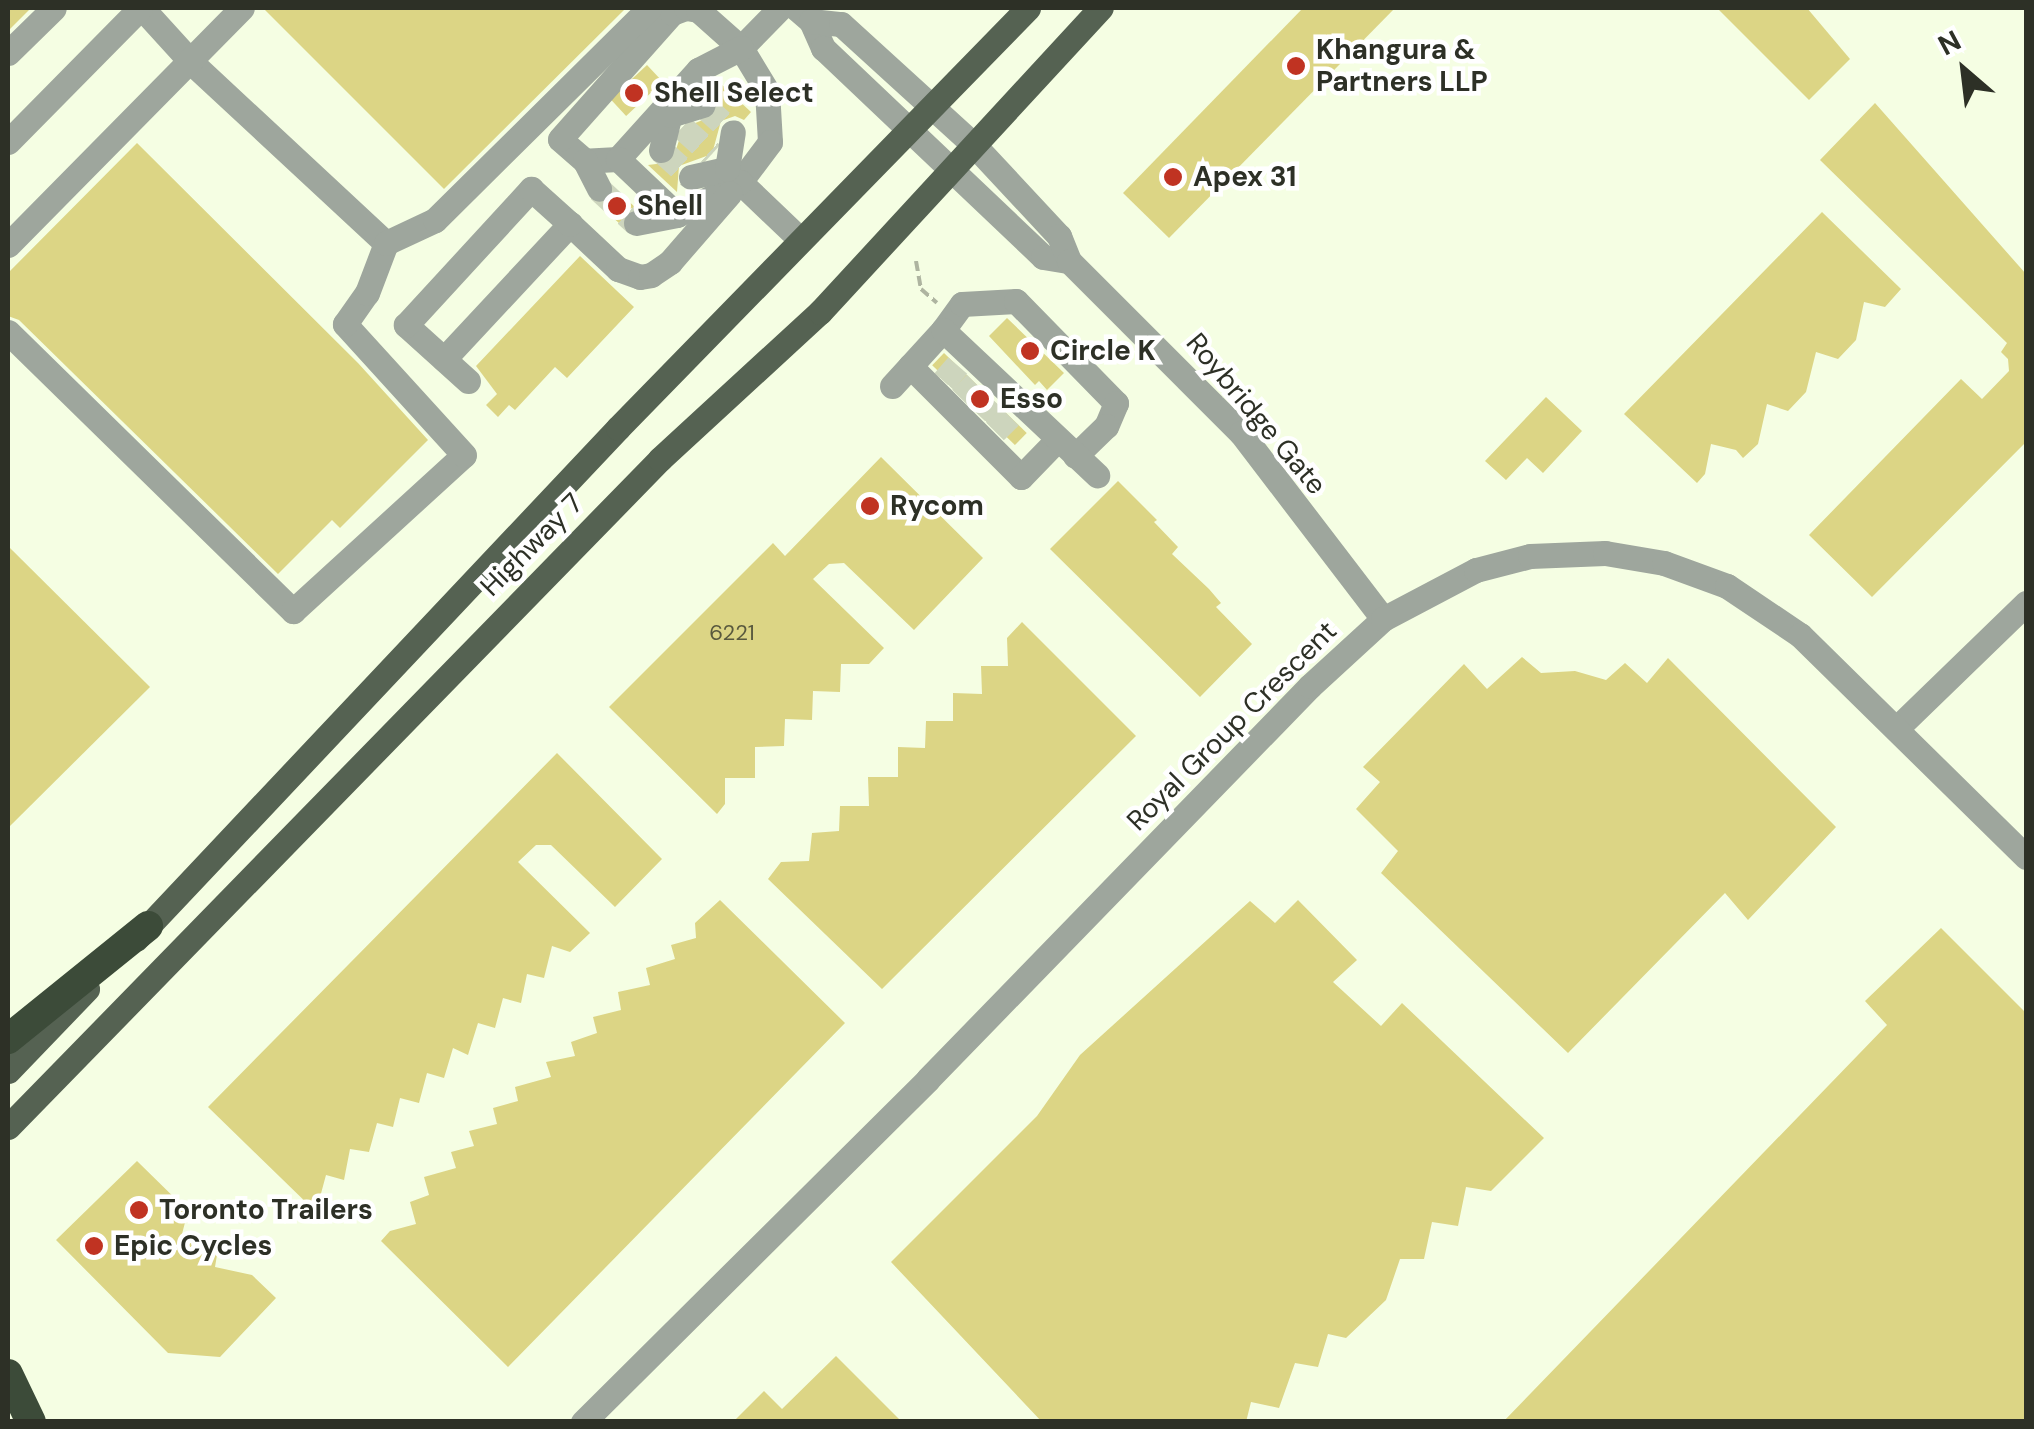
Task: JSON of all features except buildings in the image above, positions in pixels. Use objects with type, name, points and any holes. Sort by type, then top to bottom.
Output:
[{"type":"highway","points":[[8,1039],[148,926]]},
{"type":"highway","points":[[8,1374],[30,1422]]},
{"type":"main road","name":"Highway 7","points":[[8,1071],[932,103],[1028,8]]},
{"type":"main road","name":"Highway 7","points":[[8,1127],[660,459],[820,312],[1101,8]]},
{"type":"street","points":[[8,53],[54,8]]},
{"type":"street","points":[[8,142],[141,8],[192,63],[386,243]]},
{"type":"street","points":[[8,246],[242,8]]},
{"type":"street","points":[[8,332],[293,610],[464,455],[345,324],[368,293],[386,243],[435,220],[649,8]]},
{"type":"street","points":[[661,150],[672,118],[698,70],[741,48],[780,8]]},
{"type":"street","points":[[599,190],[584,161],[560,138],[672,13],[698,10],[741,48],[767,91],[770,142],[726,168],[677,215],[636,223]]},
{"type":"street","name":"Roybridge Gate","points":[[804,14],[841,24],[932,103],[974,146],[1059,236],[1069,261],[1241,433],[1382,619]]},
{"type":"street","name":"Roybridge Gate","points":[[804,14],[823,48],[1043,257],[1069,261]]},
{"type":"street","points":[[584,161],[618,159],[672,118],[703,105]]},
{"type":"street","points":[[504,151],[512,172],[618,269],[640,277],[651,276],[670,262],[726,168],[732,132]]},
{"type":"street","points":[[618,159],[677,215]]},
{"type":"street","points":[[691,177],[726,168]]},
{"type":"street","points":[[726,168],[801,240]]},
{"type":"street","points":[[468,380],[406,325],[531,189]]},
{"type":"street","points":[[444,359],[570,224]]},
{"type":"street","points":[[892,386],[962,304],[1016,302],[1116,402],[1114,413],[1021,477],[977,398],[948,323]]},
{"type":"street","points":[[910,366],[977,398],[1065,448],[1096,475]]},
{"type":"street","name":"Royal Group Crescent","points":[[583,1422],[928,1079],[1310,686],[1382,619],[1476,570],[1530,556],[1604,553],[1664,563],[1727,586],[1760,604],[1800,635],[2026,856]]},
{"type":"street","points":[[1897,728],[2026,603]]},
{"type":"path","points":[[916,261],[921,289],[948,323]]},
{"type":"tunnel","points":[[703,105],[733,132]]},
{"type":"tunnel","points":[[682,127],[712,154]]},
{"type":"tunnel","points":[[661,150],[691,177]]},
{"type":"tunnel","points":[[599,189],[636,223]]},
{"type":"tunnel","points":[[944,381],[958,365]]},
{"type":"tunnel","points":[[961,398],[976,383]]},
{"type":"tunnel","points":[[978,414],[992,399]]},
{"type":"tunnel","points":[[995,431],[1010,416]]},
{"type":"place","name":"Khangura & Partners LLP","points":[[1296,66]]},
{"type":"place","name":"Shell Select","points":[[634,93]]},
{"type":"place","name":"Apex 31","points":[[1173,177]]},
{"type":"place","name":"Shell","points":[[617,206]]},
{"type":"place","name":"Circle K","points":[[1030,351]]},
{"type":"place","name":"Esso","points":[[980,399]]},
{"type":"place","name":"Rycom","points":[[870,506]]},
{"type":"place","name":"Toronto Trailers","points":[[139,1210]]},
{"type":"place","name":"Epic Cycles","points":[[94,1246]]}]
